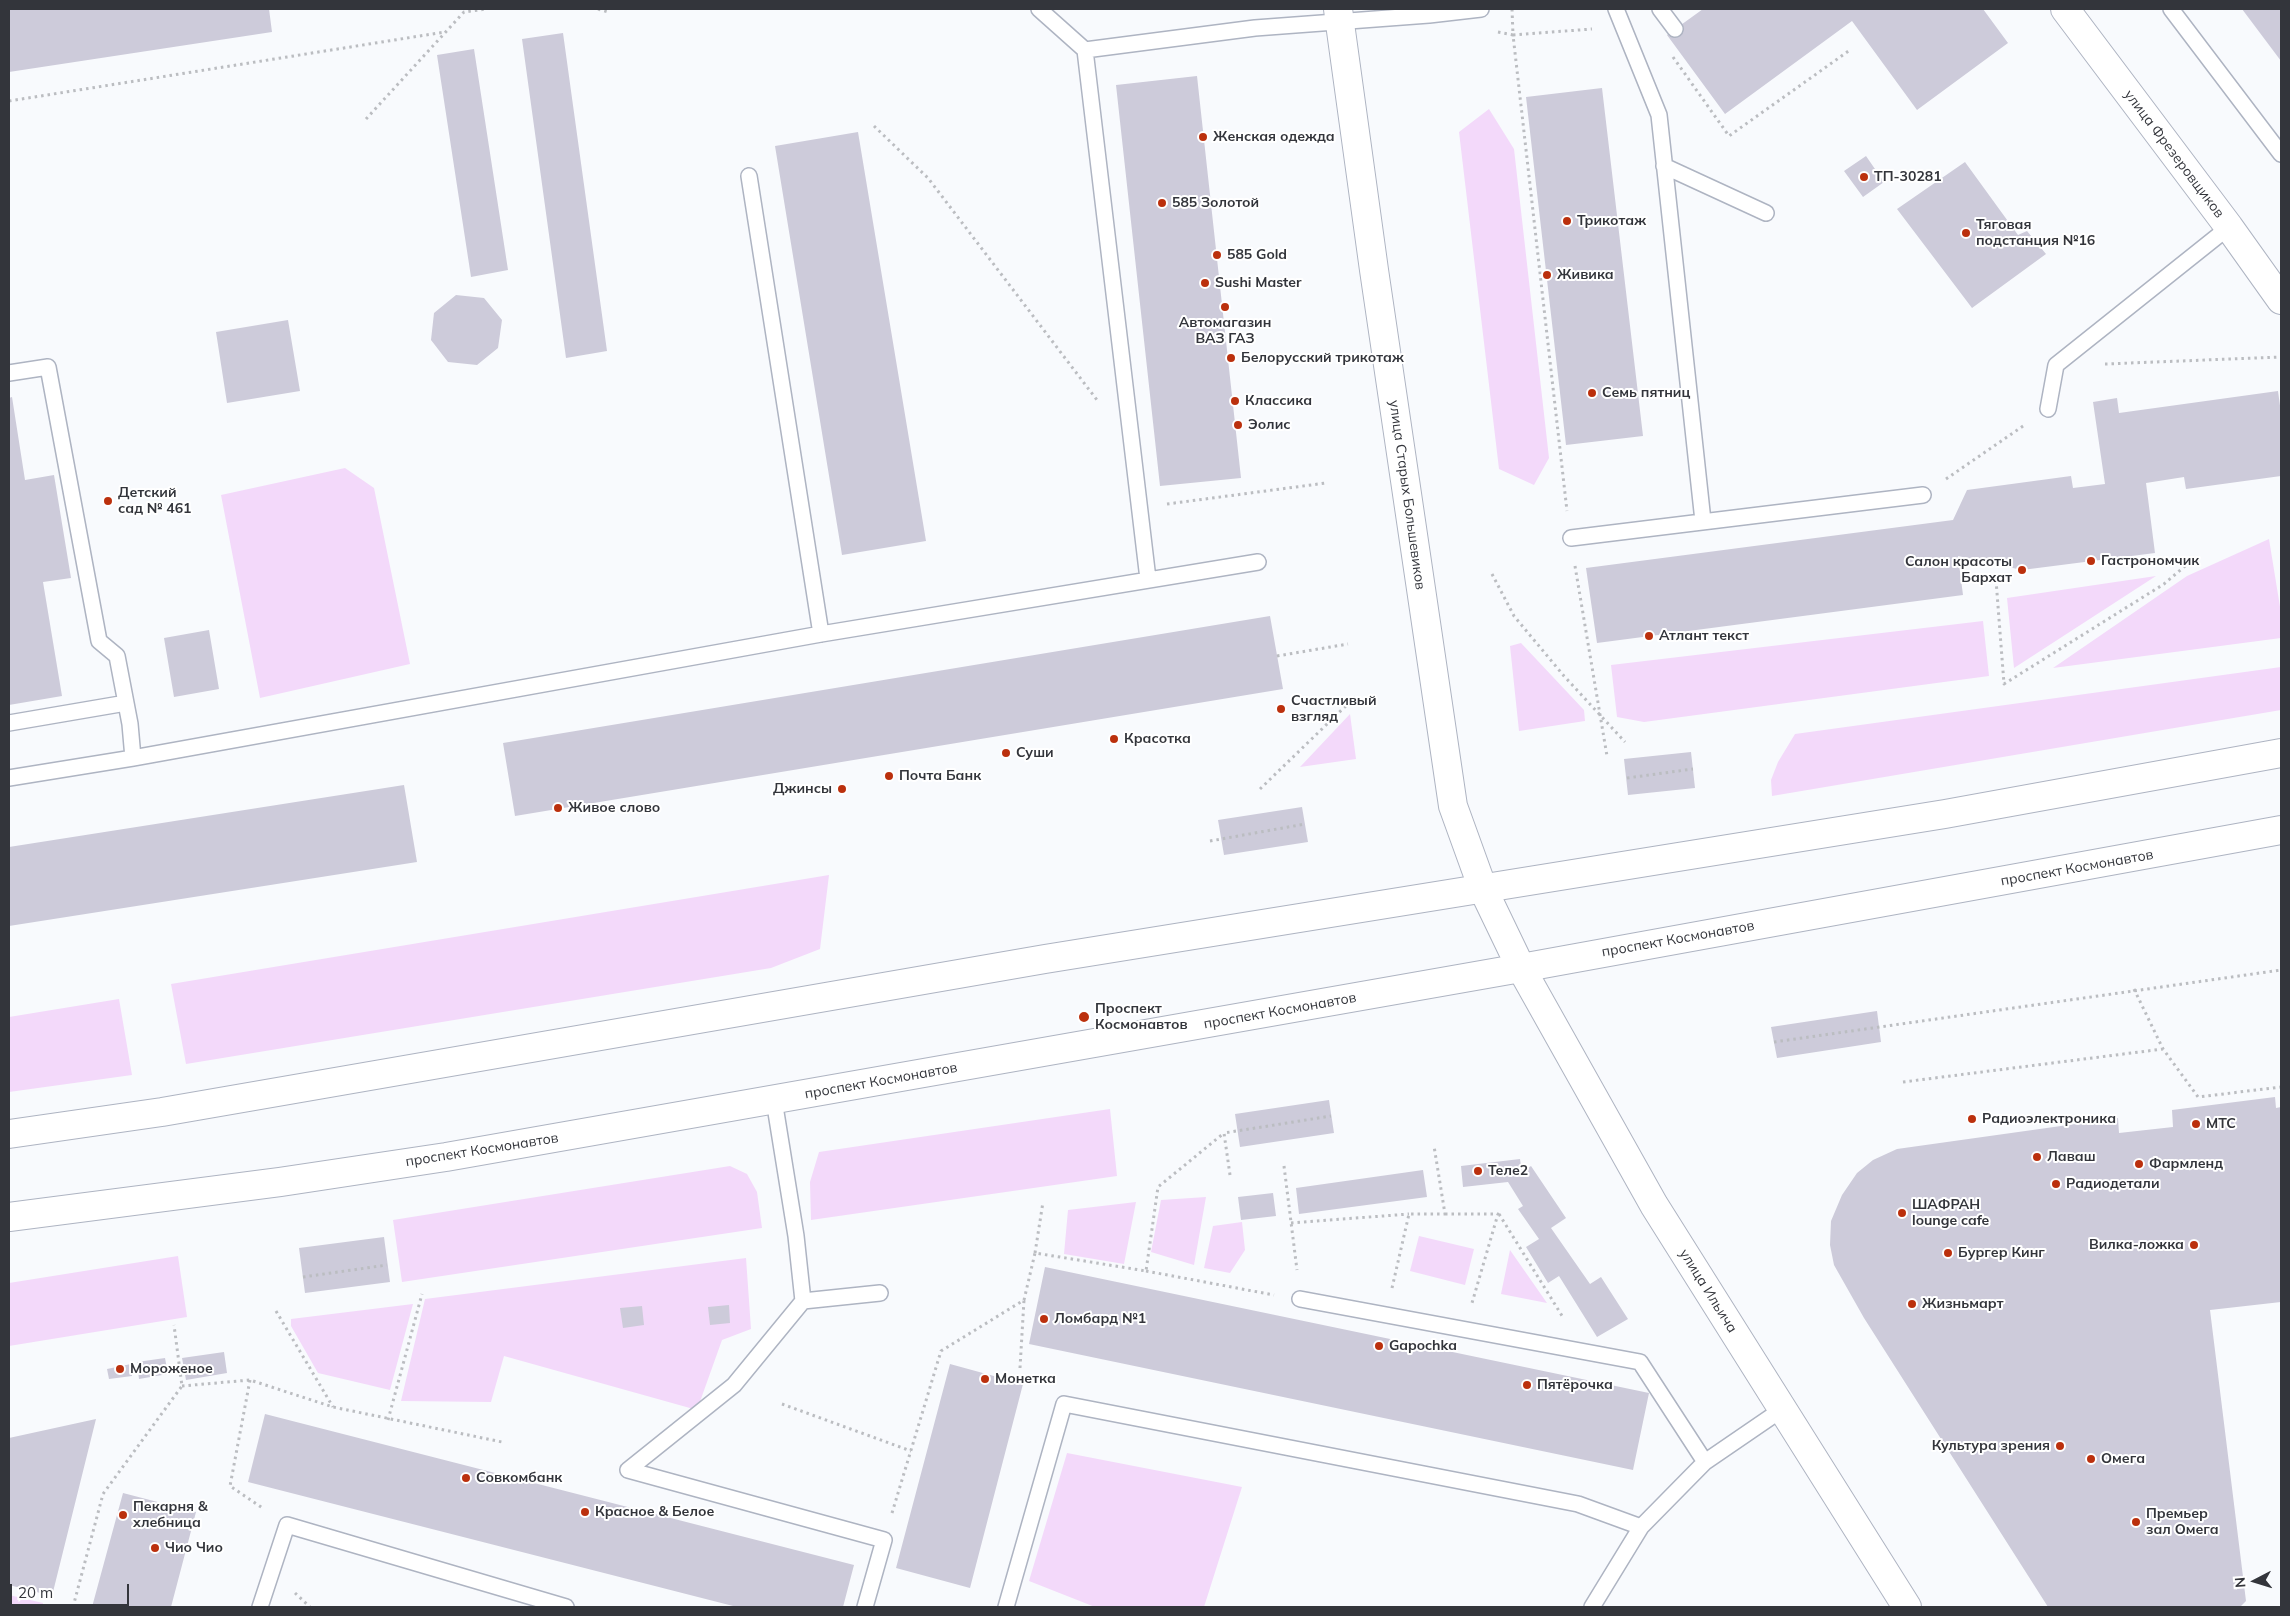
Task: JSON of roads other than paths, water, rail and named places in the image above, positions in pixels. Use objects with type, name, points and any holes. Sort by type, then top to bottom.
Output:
[{"type":"main road","name":"улица Фрезеровщиков","points":[[2065,9],[2230,227],[2281,300]]},
{"type":"main road","name":"улица Старых Большевиков","points":[[1339,16],[1453,806],[1482,889],[1521,968]]},
{"type":"main road","points":[[9,1134],[162,1112],[1036,961],[1945,814],[2281,753]]},
{"type":"main road","name":"проспект Космонавтов","points":[[9,1217],[280,1182],[426,1160],[1521,968],[2281,830]]},
{"type":"main road","name":"улица Ильича","points":[[1521,968],[1654,1205],[1781,1410],[1907,1607]]},
{"type":"lane","points":[[1039,9],[1085,50],[1148,579]]},
{"type":"lane","points":[[1085,50],[1339,16],[1480,9]]},
{"type":"lane","points":[[1616,9],[1659,115],[1703,521]]},
{"type":"lane","points":[[1660,9],[1675,29]]},
{"type":"lane","points":[[2171,9],[2281,154]]},
{"type":"lane","points":[[1664,166],[1766,213]]},
{"type":"lane","points":[[749,176],[821,634]]},
{"type":"lane","points":[[2048,409],[2056,365],[2230,227]]},
{"type":"lane","points":[[9,373],[48,367],[98,641],[117,656],[130,724],[133,758]]},
{"type":"lane","points":[[1570,538],[1923,494]]},
{"type":"lane","points":[[9,778],[133,758],[821,634],[1258,562]]},
{"type":"lane","points":[[9,723],[126,703]]},
{"type":"lane","points":[[774,1100],[796,1236],[803,1300],[734,1385],[628,1470],[884,1540],[865,1607]]},
{"type":"lane","points":[[803,1300],[880,1293]]},
{"type":"lane","points":[[1300,1300],[1640,1362],[1704,1462]]},
{"type":"lane","points":[[1006,1607],[1064,1404],[1578,1504],[1641,1527]]},
{"type":"lane","points":[[1592,1607],[1641,1527],[1704,1462],[1781,1410]]},
{"type":"lane","points":[[260,1607],[287,1525],[566,1607]]},
{"type":"lane","points":[[1602,1591],[1607,1607]]},
{"type":"place","name":"Женская одежда","points":[[1203,137]]},
{"type":"place","name":"ТП-30281","points":[[1864,177]]},
{"type":"place","name":"585 Золотой","points":[[1162,203]]},
{"type":"place","name":"Трикотаж","points":[[1567,221]]},
{"type":"place","name":"Тяговая подстанция №16","points":[[1966,233]]},
{"type":"place","name":"585 Gold","points":[[1217,255]]},
{"type":"place","name":"Живика","points":[[1547,275]]},
{"type":"place","name":"Sushi Master","points":[[1205,283]]},
{"type":"place","name":"Автомагазин ВАЗ ГАЗ","points":[[1225,307]]},
{"type":"place","name":"Белорусский трикотаж","points":[[1231,358]]},
{"type":"place","name":"Семь пятниц","points":[[1592,393]]},
{"type":"place","name":"Классика","points":[[1235,401]]},
{"type":"place","name":"Эолис","points":[[1238,425]]},
{"type":"place","name":"Детский сад № 461","points":[[108,501]]},
{"type":"place","name":"Гастрономчик","points":[[2091,561]]},
{"type":"place","name":"Салон красоты Бархат","points":[[2022,570]]},
{"type":"place","name":"Атлант текст","points":[[1649,636]]},
{"type":"place","name":"Счастливый взгляд","points":[[1281,709]]},
{"type":"place","name":"Красотка","points":[[1114,739]]},
{"type":"place","name":"Суши","points":[[1006,753]]},
{"type":"place","name":"Почта Банк","points":[[889,776]]},
{"type":"place","name":"Джинсы","points":[[842,789]]},
{"type":"place","name":"Живое слово","points":[[558,808]]},
{"type":"place","name":"Проспект Космонавтов","points":[[1084,1017]]},
{"type":"place","name":"Радиоэлектроника","points":[[1972,1119]]},
{"type":"place","name":"МТС","points":[[2196,1124]]},
{"type":"place","name":"Лаваш","points":[[2037,1157]]},
{"type":"place","name":"Фармленд","points":[[2139,1164]]},
{"type":"place","name":"Теле2","points":[[1478,1171]]},
{"type":"place","name":"Радиодетали","points":[[2056,1184]]},
{"type":"place","name":"ШАФРАН lounge cafe","points":[[1902,1213]]},
{"type":"place","name":"Вилка-ложка","points":[[2194,1245]]},
{"type":"place","name":"Бургер Кинг","points":[[1948,1253]]},
{"type":"place","name":"Жизньмарт","points":[[1912,1304]]},
{"type":"place","name":"Ломбард №1","points":[[1044,1319]]},
{"type":"place","name":"Gapochka","points":[[1379,1346]]},
{"type":"place","name":"Мороженое","points":[[120,1369]]},
{"type":"place","name":"Монетка","points":[[985,1379]]},
{"type":"place","name":"Пятёрочка","points":[[1527,1385]]},
{"type":"place","name":"Культура зрения","points":[[2060,1446]]},
{"type":"place","name":"Омега","points":[[2091,1459]]},
{"type":"place","name":"Совкомбанк","points":[[466,1478]]},
{"type":"place","name":"Красное & Белое","points":[[585,1512]]},
{"type":"place","name":"Пекарня & хлебница","points":[[123,1515]]},
{"type":"place","name":"Премьер зал Омега","points":[[2136,1522]]},
{"type":"place","name":"Чио Чио","points":[[155,1548]]}]
